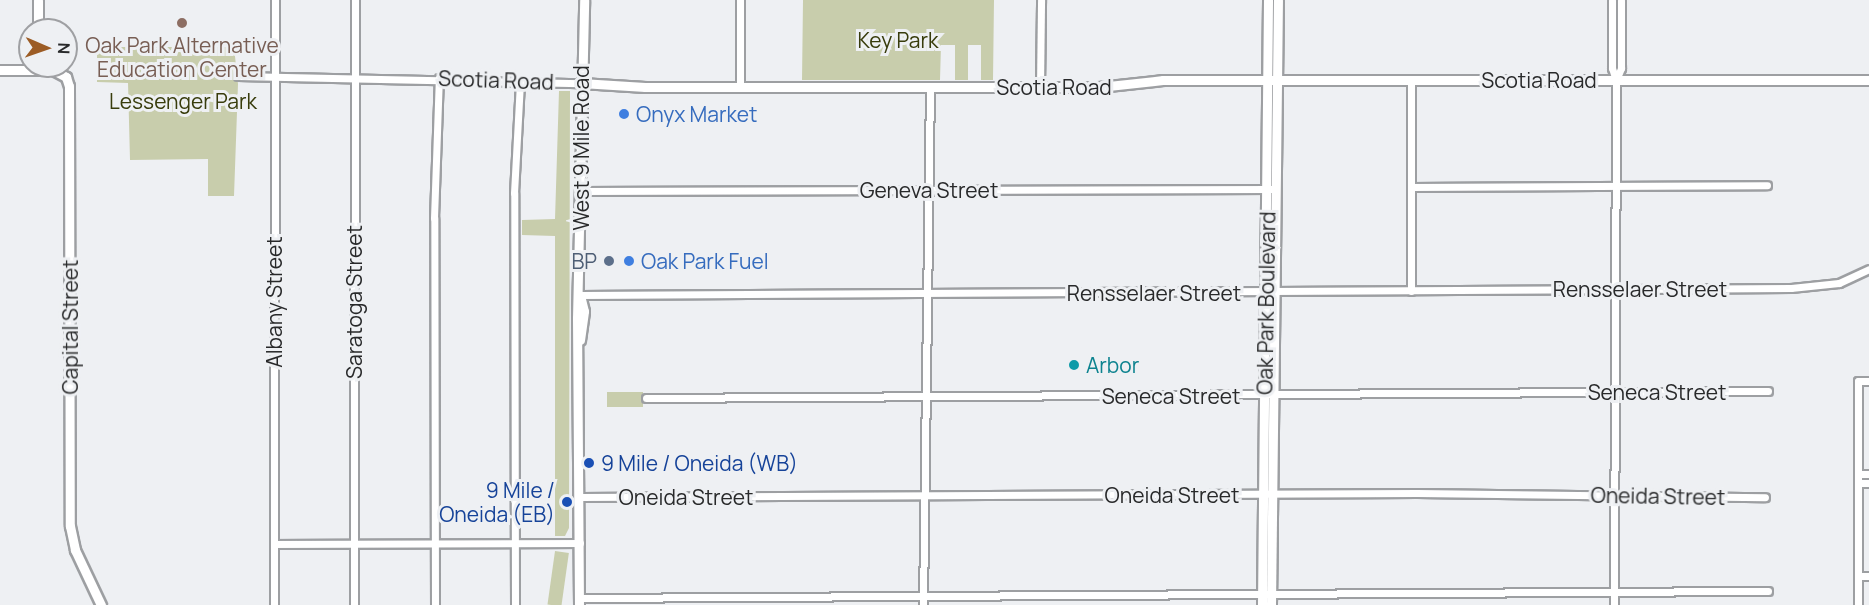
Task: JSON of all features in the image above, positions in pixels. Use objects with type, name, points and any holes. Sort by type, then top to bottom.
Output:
[{"type":"street","points":[[38,0],[38,18]]},
{"type":"street","name":"Albany Street","points":[[274,605],[275,0]]},
{"type":"street","name":"Saratoga Street","points":[[354,605],[357,75],[355,0]]},
{"type":"street","name":"West 9 Mile Road","points":[[579,602],[580,340],[584,310],[580,295],[581,83],[584,0]]},
{"type":"street","points":[[740,0],[740,87]]},
{"type":"street","points":[[1040,87],[1041,0]]},
{"type":"street","name":"Oak Park Boulevard","points":[[1268,0],[1273,80]]},
{"type":"street","name":"Oak Park Boulevard","points":[[1267,600],[1273,80],[1278,0]]},
{"type":"street","points":[[1612,0],[1612,68],[1617,80]]},
{"type":"street","points":[[1614,605],[1617,80],[1621,68],[1621,0]]},
{"type":"street","points":[[0,70],[18,69]]},
{"type":"street","name":"Scotia Road","points":[[238,76],[357,75],[740,87],[1040,87],[1273,80],[1869,80]]},
{"type":"street","name":"Capital Street","points":[[63,78],[69,86],[70,518],[75,550],[101,605]]},
{"type":"street","points":[[435,605],[439,78]]},
{"type":"street","points":[[1411,80],[1411,291]]},
{"type":"street","points":[[515,605],[514,193],[520,81]]},
{"type":"street","points":[[923,605],[930,87]]},
{"type":"street","points":[[1411,187],[1767,184]]},
{"type":"street","name":"Geneva Street","points":[[581,191],[1272,189]]},
{"type":"street","name":"Rensselaer Street","points":[[580,295],[1411,291],[1817,286],[1839,283],[1869,269]]},
{"type":"street","points":[[1858,605],[1858,381],[1869,381]]},
{"type":"street","name":"Seneca Street","points":[[646,398],[1768,392]]},
{"type":"street","points":[[1858,474],[1869,474]]},
{"type":"street","points":[[1858,483],[1869,483]]},
{"type":"street","name":"Oneida Street","points":[[580,497],[1268,494],[1765,498]]},
{"type":"street","points":[[274,544],[580,543]]},
{"type":"street","points":[[1858,576],[1869,576]]},
{"type":"street","points":[[579,602],[923,596],[1267,600],[1614,591],[1768,591]]},
{"type":"green space","name":"Key Park","points":[[803,0],[994,0],[993,80],[981,80],[981,45],[968,45],[968,80],[955,80],[955,45],[941,45],[940,80],[802,80]]},
{"type":"green space","name":"Lessenger Park","points":[[97,47],[234,47],[238,84],[234,196],[208,196],[208,159],[130,160],[128,83],[97,82]]},
{"type":"green space","points":[[559,91],[570,91],[569,528],[565,536],[555,536],[555,236],[522,235],[522,220],[555,219]]},
{"type":"green space","points":[[607,392],[643,392],[643,407],[607,407]]},
{"type":"green space","points":[[555,551],[569,553],[562,605],[547,604]]},
{"type":"place","name":"Oak Park Alternative Education Center","points":[[182,23]]},
{"type":"place","name":"Onyx Market","points":[[624,114]]},
{"type":"place","name":"BP","points":[[609,261]]},
{"type":"place","name":"Oak Park Fuel","points":[[629,261]]},
{"type":"place","name":"Arbor","points":[[1074,365]]},
{"type":"place","name":"9 Mile / Oneida (WB)","points":[[589,463]]},
{"type":"place","name":"9 Mile / Oneida (EB)","points":[[567,502]]}]
